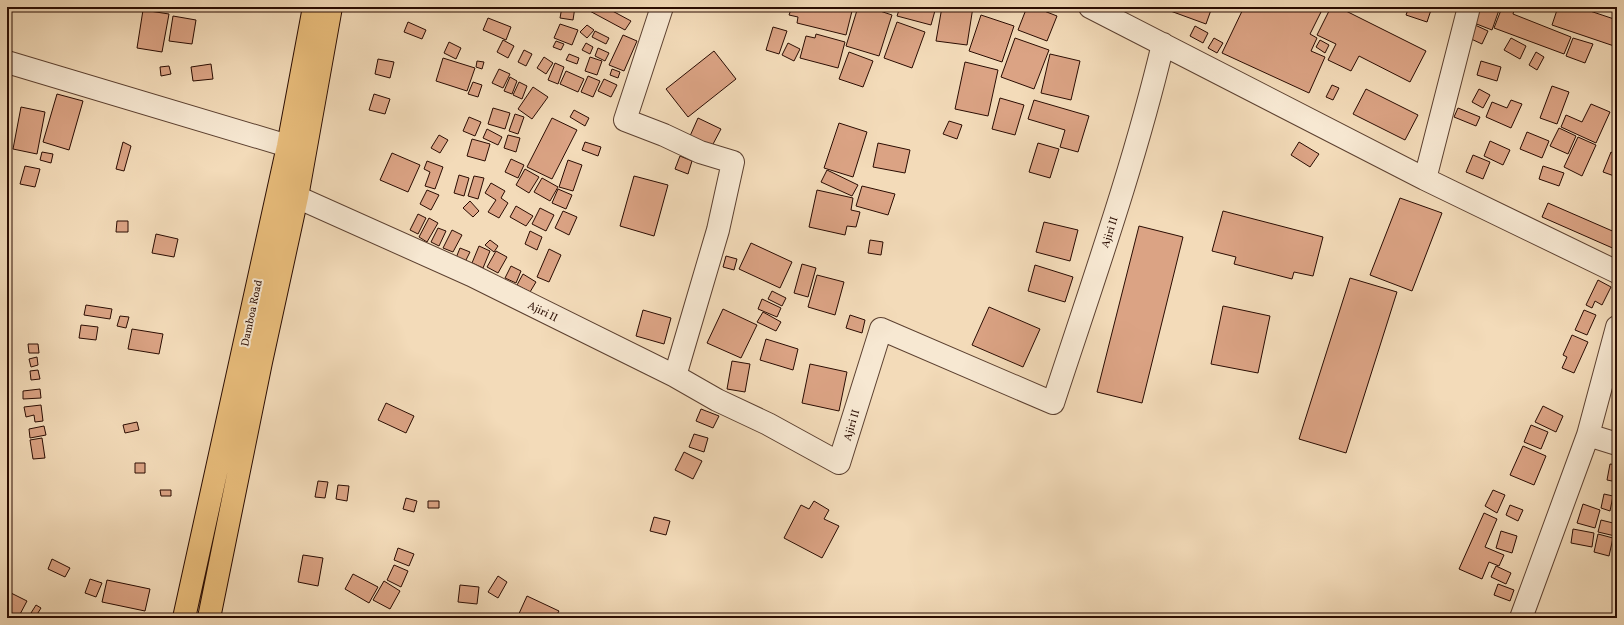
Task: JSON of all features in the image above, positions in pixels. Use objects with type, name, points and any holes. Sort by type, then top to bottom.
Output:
[{"type":"main road","name":"Damboa Road","points":[[209,618],[261,362],[296,147],[314,7]]},
{"type":"main road","name":"Damboa Road","points":[[296,147],[331,7]]},
{"type":"main road","name":"Damboa Road","points":[[184,618],[288,193]]},
{"type":"street","points":[[662,7],[625,120],[664,134],[700,152],[732,162],[718,230],[674,376]]},
{"type":"street","points":[[1090,7],[1425,179],[1617,272]]},
{"type":"street","points":[[1425,179],[1469,7]]},
{"type":"street","name":"Ajiri II","points":[[288,193],[471,275],[674,376],[717,400],[768,424],[839,463],[881,329],[1053,403],[1114,217],[1152,90],[1163,44]]},
{"type":"street","points":[[7,62],[296,147]]},
{"type":"street","points":[[1522,618],[1588,435],[1617,327]]},
{"type":"street","points":[[1588,435],[1617,444]]},
{"type":"building","points":[[562,7],[575,7],[573,20],[560,18]]},
{"type":"building","points":[[586,7],[605,7],[631,21],[625,30],[586,9]]},
{"type":"building","points":[[792,7],[853,7],[846,35],[797,23],[798,17],[789,15]]},
{"type":"building","points":[[858,7],[868,7],[892,15],[879,56],[846,46]]},
{"type":"building","points":[[900,7],[936,7],[931,25],[897,16]]},
{"type":"building","points":[[942,7],[973,7],[967,45],[936,41]]},
{"type":"building","points":[[1027,7],[1034,7],[1057,16],[1047,41],[1018,30]]},
{"type":"building","points":[[1165,7],[1204,7],[1211,10],[1206,24],[1165,9]]},
{"type":"building","points":[[1244,7],[1310,7],[1321,12],[1310,34],[1317,38],[1311,51],[1325,57],[1309,93],[1222,53]]},
{"type":"building","points":[[1331,7],[1338,7],[1426,51],[1410,82],[1359,56],[1351,71],[1328,60],[1336,44],[1317,35]]},
{"type":"building","points":[[1409,7],[1432,7],[1427,22],[1406,15]]},
{"type":"building","points":[[1481,7],[1490,7],[1499,10],[1492,30],[1474,23]]},
{"type":"building","points":[[1494,7],[1515,7],[1513,14],[1571,37],[1564,54],[1494,28],[1501,10]]},
{"type":"building","points":[[1558,7],[1578,7],[1617,20],[1617,47],[1552,25]]},
{"type":"building","points":[[143,10],[169,14],[162,52],[137,48]]},
{"type":"building","points":[[981,15],[1014,26],[1002,62],[969,51]]},
{"type":"building","points":[[173,16],[196,20],[192,44],[169,41]]},
{"type":"building","points":[[488,18],[511,27],[506,40],[483,30]]},
{"type":"building","points":[[408,22],[426,30],[422,39],[404,32]]},
{"type":"building","points":[[897,22],[925,32],[912,68],[884,58]]},
{"type":"building","points":[[560,24],[578,30],[572,45],[554,38]]},
{"type":"building","points":[[587,25],[594,30],[587,38],[580,32]]},
{"type":"building","points":[[1475,25],[1488,31],[1482,44],[1469,38]]},
{"type":"building","points":[[1195,26],[1208,33],[1203,43],[1190,36]]},
{"type":"building","points":[[773,27],[787,31],[779,54],[766,50]]},
{"type":"building","points":[[595,31],[609,38],[606,44],[592,37]]},
{"type":"building","points":[[816,34],[845,42],[838,68],[800,58],[806,36],[815,38]]},
{"type":"building","points":[[623,35],[637,41],[624,71],[609,65]]},
{"type":"building","points":[[1015,38],[1049,50],[1034,89],[1001,77]]},
{"type":"building","points":[[1214,38],[1223,43],[1217,53],[1208,48]]},
{"type":"building","points":[[1511,38],[1526,46],[1520,59],[1504,50]]},
{"type":"building","points":[[1573,38],[1593,44],[1585,63],[1566,56]]},
{"type":"building","points":[[503,40],[514,46],[508,58],[497,52]]},
{"type":"building","points":[[1320,40],[1329,45],[1325,53],[1316,47]]},
{"type":"building","points":[[556,41],[564,44],[561,50],[553,47]]},
{"type":"building","points":[[449,42],[461,48],[456,59],[444,53]]},
{"type":"building","points":[[586,43],[593,47],[590,54],[582,50]]},
{"type":"building","points":[[788,43],[800,49],[794,61],[782,55]]},
{"type":"building","points":[[598,48],[609,53],[605,61],[595,56]]},
{"type":"building","points":[[524,50],[532,54],[526,66],[518,62]]},
{"type":"building","points":[[714,51],[736,79],[688,117],[666,89]]},
{"type":"building","points":[[849,52],[873,61],[863,87],[839,79]]},
{"type":"building","points":[[1536,52],[1544,57],[1537,70],[1529,65]]},
{"type":"building","points":[[569,54],[579,58],[577,64],[566,60]]},
{"type":"building","points":[[1050,54],[1080,61],[1071,100],[1041,93]]},
{"type":"building","points":[[544,57],[553,63],[546,74],[537,68]]},
{"type":"building","points":[[590,57],[602,61],[597,75],[585,71]]},
{"type":"building","points":[[443,58],[475,68],[467,91],[436,81]]},
{"type":"building","points":[[378,59],[394,62],[390,78],[375,74]]},
{"type":"building","points":[[477,61],[484,62],[482,69],[476,67]]},
{"type":"building","points":[[1481,61],[1501,67],[1497,81],[1477,75]]},
{"type":"building","points":[[965,62],[998,70],[988,116],[955,109]]},
{"type":"building","points":[[555,63],[564,67],[558,84],[548,80]]},
{"type":"building","points":[[211,64],[213,79],[193,81],[191,67]]},
{"type":"building","points":[[169,66],[171,74],[161,76],[160,67]]},
{"type":"building","points":[[499,69],[510,74],[503,88],[492,83]]},
{"type":"building","points":[[612,69],[620,72],[618,78],[610,75]]},
{"type":"building","points":[[566,71],[584,79],[578,92],[560,84]]},
{"type":"building","points":[[588,76],[600,81],[593,97],[581,92]]},
{"type":"building","points":[[510,77],[517,81],[512,94],[504,91]]},
{"type":"building","points":[[604,79],[617,85],[611,97],[598,91]]},
{"type":"building","points":[[473,82],[482,85],[478,97],[468,94]]},
{"type":"building","points":[[519,82],[527,86],[522,99],[513,95]]},
{"type":"building","points":[[1332,85],[1339,88],[1333,100],[1326,97]]},
{"type":"building","points":[[1552,86],[1569,92],[1557,124],[1540,118]]},
{"type":"building","points":[[533,87],[548,97],[532,119],[518,109]]},
{"type":"building","points":[[1366,89],[1418,115],[1405,140],[1353,114]]},
{"type":"building","points":[[1479,89],[1490,95],[1483,108],[1472,102]]},
{"type":"building","points":[[57,94],[83,101],[69,150],[43,142]]},
{"type":"building","points":[[374,94],[390,99],[385,114],[369,110]]},
{"type":"building","points":[[1000,98],[1024,105],[1015,135],[992,129]]},
{"type":"building","points":[[1034,100],[1089,116],[1078,152],[1060,147],[1065,130],[1028,119]]},
{"type":"building","points":[[1511,100],[1522,104],[1511,128],[1486,117],[1492,102],[1507,108]]},
{"type":"building","points":[[1591,104],[1610,112],[1596,143],[1561,127],[1566,115],[1582,122]]},
{"type":"building","points":[[21,107],[45,112],[37,154],[13,149]]},
{"type":"building","points":[[493,108],[510,113],[505,129],[488,124]]},
{"type":"building","points":[[1458,108],[1480,117],[1476,126],[1454,117]]},
{"type":"building","points":[[574,110],[589,118],[585,126],[570,117]]},
{"type":"building","points":[[515,114],[524,117],[518,134],[509,131]]},
{"type":"building","points":[[469,117],[481,122],[475,136],[463,131]]},
{"type":"building","points":[[552,118],[577,130],[552,179],[527,167]]},
{"type":"building","points":[[698,118],[721,129],[712,146],[690,136]]},
{"type":"building","points":[[949,121],[962,125],[957,139],[943,134]]},
{"type":"building","points":[[839,123],[867,132],[853,177],[824,168]]},
{"type":"building","points":[[1559,128],[1576,136],[1568,154],[1550,146]]},
{"type":"building","points":[[487,129],[502,137],[498,145],[483,138]]},
{"type":"building","points":[[1527,132],[1549,141],[1542,158],[1520,149]]},
{"type":"building","points":[[439,135],[448,140],[440,153],[431,148]]},
{"type":"building","points":[[508,135],[520,138],[516,152],[504,148]]},
{"type":"building","points":[[1578,137],[1596,145],[1582,176],[1564,167]]},
{"type":"building","points":[[472,139],[490,144],[485,161],[467,156]]},
{"type":"building","points":[[1490,141],[1510,150],[1503,165],[1484,156]]},
{"type":"building","points":[[123,142],[131,146],[124,171],[116,169]]},
{"type":"building","points":[[585,142],[601,147],[598,156],[582,150]]},
{"type":"building","points":[[1299,142],[1319,154],[1310,167],[1291,155]]},
{"type":"building","points":[[878,143],[910,150],[905,173],[873,167]]},
{"type":"building","points":[[1038,143],[1059,149],[1050,178],[1029,172]]},
{"type":"building","points":[[42,152],[53,154],[51,163],[40,160]]},
{"type":"building","points":[[1611,152],[1617,155],[1617,177],[1603,172]]},
{"type":"building","points":[[392,153],[420,165],[408,192],[380,180]]},
{"type":"building","points":[[1473,155],[1490,162],[1483,179],[1466,172]]},
{"type":"building","points":[[680,156],[692,161],[688,174],[675,169]]},
{"type":"building","points":[[511,159],[524,165],[518,178],[505,172]]},
{"type":"building","points":[[568,160],[582,165],[573,191],[559,187]]},
{"type":"building","points":[[427,161],[443,167],[435,189],[425,186],[430,172],[424,169]]},
{"type":"building","points":[[25,166],[40,169],[35,187],[20,184]]},
{"type":"building","points":[[1543,166],[1564,173],[1559,186],[1539,179]]},
{"type":"building","points":[[525,169],[539,177],[529,193],[516,185]]},
{"type":"building","points":[[827,170],[858,185],[852,196],[821,182]]},
{"type":"building","points":[[459,175],[469,178],[464,196],[454,193]]},
{"type":"building","points":[[474,176],[484,178],[478,199],[468,196]]},
{"type":"building","points":[[634,176],[668,185],[654,236],[620,226]]},
{"type":"building","points":[[542,178],[558,187],[550,201],[534,192]]},
{"type":"building","points":[[491,183],[505,191],[501,198],[508,203],[499,218],[488,212],[496,200],[485,193]]},
{"type":"building","points":[[862,186],[895,194],[888,215],[856,206]]},
{"type":"building","points":[[558,189],[572,195],[566,209],[552,203]]},
{"type":"building","points":[[427,190],[439,195],[431,210],[420,204]]},
{"type":"building","points":[[817,190],[853,198],[851,210],[860,212],[856,227],[847,226],[845,235],[809,227]]},
{"type":"building","points":[[1400,198],[1442,213],[1412,291],[1370,275]]},
{"type":"building","points":[[470,201],[479,211],[473,217],[463,208]]},
{"type":"building","points":[[1548,203],[1617,233],[1617,250],[1542,217]]},
{"type":"building","points":[[516,206],[533,216],[526,226],[510,217]]},
{"type":"building","points":[[540,208],[554,215],[546,231],[532,224]]},
{"type":"building","points":[[563,211],[577,217],[569,235],[555,228]]},
{"type":"building","points":[[1223,211],[1323,237],[1313,276],[1294,272],[1292,279],[1234,264],[1236,257],[1212,251]]},
{"type":"building","points":[[418,214],[426,218],[418,234],[410,230]]},
{"type":"building","points":[[429,218],[438,223],[427,242],[419,237]]},
{"type":"building","points":[[117,221],[128,221],[128,232],[116,232]]},
{"type":"building","points":[[1044,222],[1078,230],[1070,261],[1036,252]]},
{"type":"building","points":[[1139,226],[1183,237],[1142,403],[1097,392]]},
{"type":"building","points":[[438,228],[446,231],[439,246],[431,242]]},
{"type":"building","points":[[452,230],[462,235],[453,252],[443,248]]},
{"type":"building","points":[[530,231],[542,237],[537,250],[525,244]]},
{"type":"building","points":[[156,234],[178,239],[174,257],[152,253]]},
{"type":"building","points":[[490,240],[498,246],[494,252],[485,245]]},
{"type":"building","points":[[870,240],[883,242],[881,255],[868,253]]},
{"type":"building","points":[[751,243],[792,262],[780,288],[739,269]]},
{"type":"building","points":[[479,246],[490,251],[483,268],[472,263]]},
{"type":"building","points":[[460,248],[470,252],[465,262],[456,258]]},
{"type":"building","points":[[549,249],[561,255],[549,282],[537,277]]},
{"type":"building","points":[[496,251],[507,257],[498,273],[487,267]]},
{"type":"building","points":[[726,256],[737,259],[734,270],[723,267]]},
{"type":"building","points":[[802,264],[816,268],[808,297],[794,293]]},
{"type":"building","points":[[1035,265],[1073,277],[1065,302],[1028,291]]},
{"type":"building","points":[[511,266],[521,271],[516,283],[505,278]]},
{"type":"building","points":[[523,274],[536,282],[530,292],[517,285]]},
{"type":"building","points":[[817,275],[844,282],[835,315],[808,307]]},
{"type":"building","points":[[1350,278],[1397,292],[1346,453],[1299,439]]},
{"type":"building","points":[[1598,280],[1611,287],[1602,305],[1595,301],[1592,308],[1586,305]]},
{"type":"building","points":[[772,291],[786,298],[782,306],[768,299]]},
{"type":"building","points":[[762,299],[781,308],[777,317],[758,309]]},
{"type":"building","points":[[86,305],[112,309],[110,319],[84,315]]},
{"type":"building","points":[[1223,306],[1270,316],[1258,373],[1211,364]]},
{"type":"building","points":[[989,307],[1040,329],[1023,367],[972,345]]},
{"type":"building","points":[[723,309],[757,325],[741,358],[707,343]]},
{"type":"building","points":[[643,310],[671,318],[664,344],[636,336]]},
{"type":"building","points":[[1584,310],[1596,315],[1587,335],[1575,330]]},
{"type":"building","points":[[763,312],[781,322],[776,331],[757,322]]},
{"type":"building","points":[[850,315],[865,320],[862,333],[846,328]]},
{"type":"building","points":[[120,316],[129,317],[126,328],[117,326]]},
{"type":"building","points":[[81,325],[98,327],[96,340],[79,338]]},
{"type":"building","points":[[132,329],[163,334],[159,354],[128,349]]},
{"type":"building","points":[[1572,335],[1588,342],[1574,373],[1562,368],[1567,357],[1563,355]]},
{"type":"building","points":[[766,339],[798,349],[793,370],[760,360]]},
{"type":"building","points":[[28,344],[38,344],[39,353],[29,353]]},
{"type":"building","points":[[37,357],[38,365],[31,367],[29,359]]},
{"type":"building","points":[[732,361],[750,364],[745,392],[727,389]]},
{"type":"building","points":[[810,364],[847,372],[839,411],[802,403]]},
{"type":"building","points":[[38,370],[40,379],[31,380],[30,371]]},
{"type":"building","points":[[40,389],[41,398],[23,399],[23,391]]},
{"type":"building","points":[[386,403],[414,416],[406,433],[378,420]]},
{"type":"building","points":[[41,405],[43,421],[35,422],[34,415],[26,417],[24,407]]},
{"type":"building","points":[[1543,406],[1563,416],[1556,432],[1535,422]]},
{"type":"building","points":[[701,409],[719,416],[713,428],[696,421]]},
{"type":"building","points":[[137,422],[139,430],[125,433],[123,425]]},
{"type":"building","points":[[1531,425],[1548,432],[1541,449],[1524,442]]},
{"type":"building","points":[[44,426],[46,435],[30,438],[29,429]]},
{"type":"building","points":[[694,434],[708,438],[704,452],[689,447]]},
{"type":"building","points":[[42,438],[45,458],[33,459],[30,440]]},
{"type":"building","points":[[1523,446],[1546,456],[1534,485],[1510,475]]},
{"type":"building","points":[[684,452],[702,461],[693,479],[675,470]]},
{"type":"building","points":[[135,463],[145,463],[145,473],[135,473]]},
{"type":"building","points":[[1610,464],[1617,465],[1617,482],[1607,480]]},
{"type":"building","points":[[318,481],[328,482],[325,498],[315,497]]},
{"type":"building","points":[[338,485],[349,486],[347,501],[336,499]]},
{"type":"building","points":[[160,490],[171,490],[171,496],[161,496]]},
{"type":"building","points":[[1493,490],[1505,495],[1497,513],[1485,506]]},
{"type":"building","points":[[1604,494],[1613,496],[1610,511],[1601,508]]},
{"type":"building","points":[[406,498],[417,501],[414,512],[403,509]]},
{"type":"building","points":[[428,501],[439,501],[439,508],[428,508]]},
{"type":"building","points":[[814,501],[829,510],[824,519],[839,526],[822,558],[784,538],[801,505],[809,509]]},
{"type":"building","points":[[1583,504],[1600,510],[1595,528],[1577,523]]},
{"type":"building","points":[[1510,505],[1523,510],[1518,521],[1506,515]]},
{"type":"building","points":[[1484,513],[1497,519],[1485,547],[1504,555],[1499,566],[1489,562],[1482,579],[1459,569]]},
{"type":"building","points":[[654,517],[670,521],[666,535],[650,531]]},
{"type":"building","points":[[1601,520],[1617,524],[1615,536],[1598,532]]},
{"type":"building","points":[[1573,529],[1594,533],[1592,547],[1571,543]]},
{"type":"building","points":[[1501,531],[1517,536],[1512,553],[1496,548]]},
{"type":"building","points":[[1598,534],[1613,538],[1609,556],[1594,552]]},
{"type":"building","points":[[398,548],[414,554],[409,566],[394,560]]},
{"type":"building","points":[[303,555],[323,558],[318,586],[298,582]]},
{"type":"building","points":[[52,559],[70,568],[65,577],[48,569]]},
{"type":"building","points":[[394,565],[408,571],[401,587],[387,580]]},
{"type":"building","points":[[1496,566],[1511,573],[1506,584],[1491,577]]},
{"type":"building","points":[[353,574],[378,587],[369,603],[345,589]]},
{"type":"building","points":[[498,576],[507,582],[498,598],[488,592]]},
{"type":"building","points":[[90,579],[102,583],[96,597],[85,593]]},
{"type":"building","points":[[107,580],[150,589],[145,611],[102,602]]},
{"type":"building","points":[[384,581],[400,591],[390,609],[373,600]]},
{"type":"building","points":[[1498,584],[1514,590],[1510,601],[1494,595]]},
{"type":"building","points":[[460,585],[479,587],[477,604],[458,602]]},
{"type":"building","points":[[7,591],[27,601],[18,618],[7,618]]},
{"type":"building","points":[[527,596],[559,611],[555,618],[517,618]]},
{"type":"building","points":[[36,605],[41,608],[36,616],[31,613]]}]
